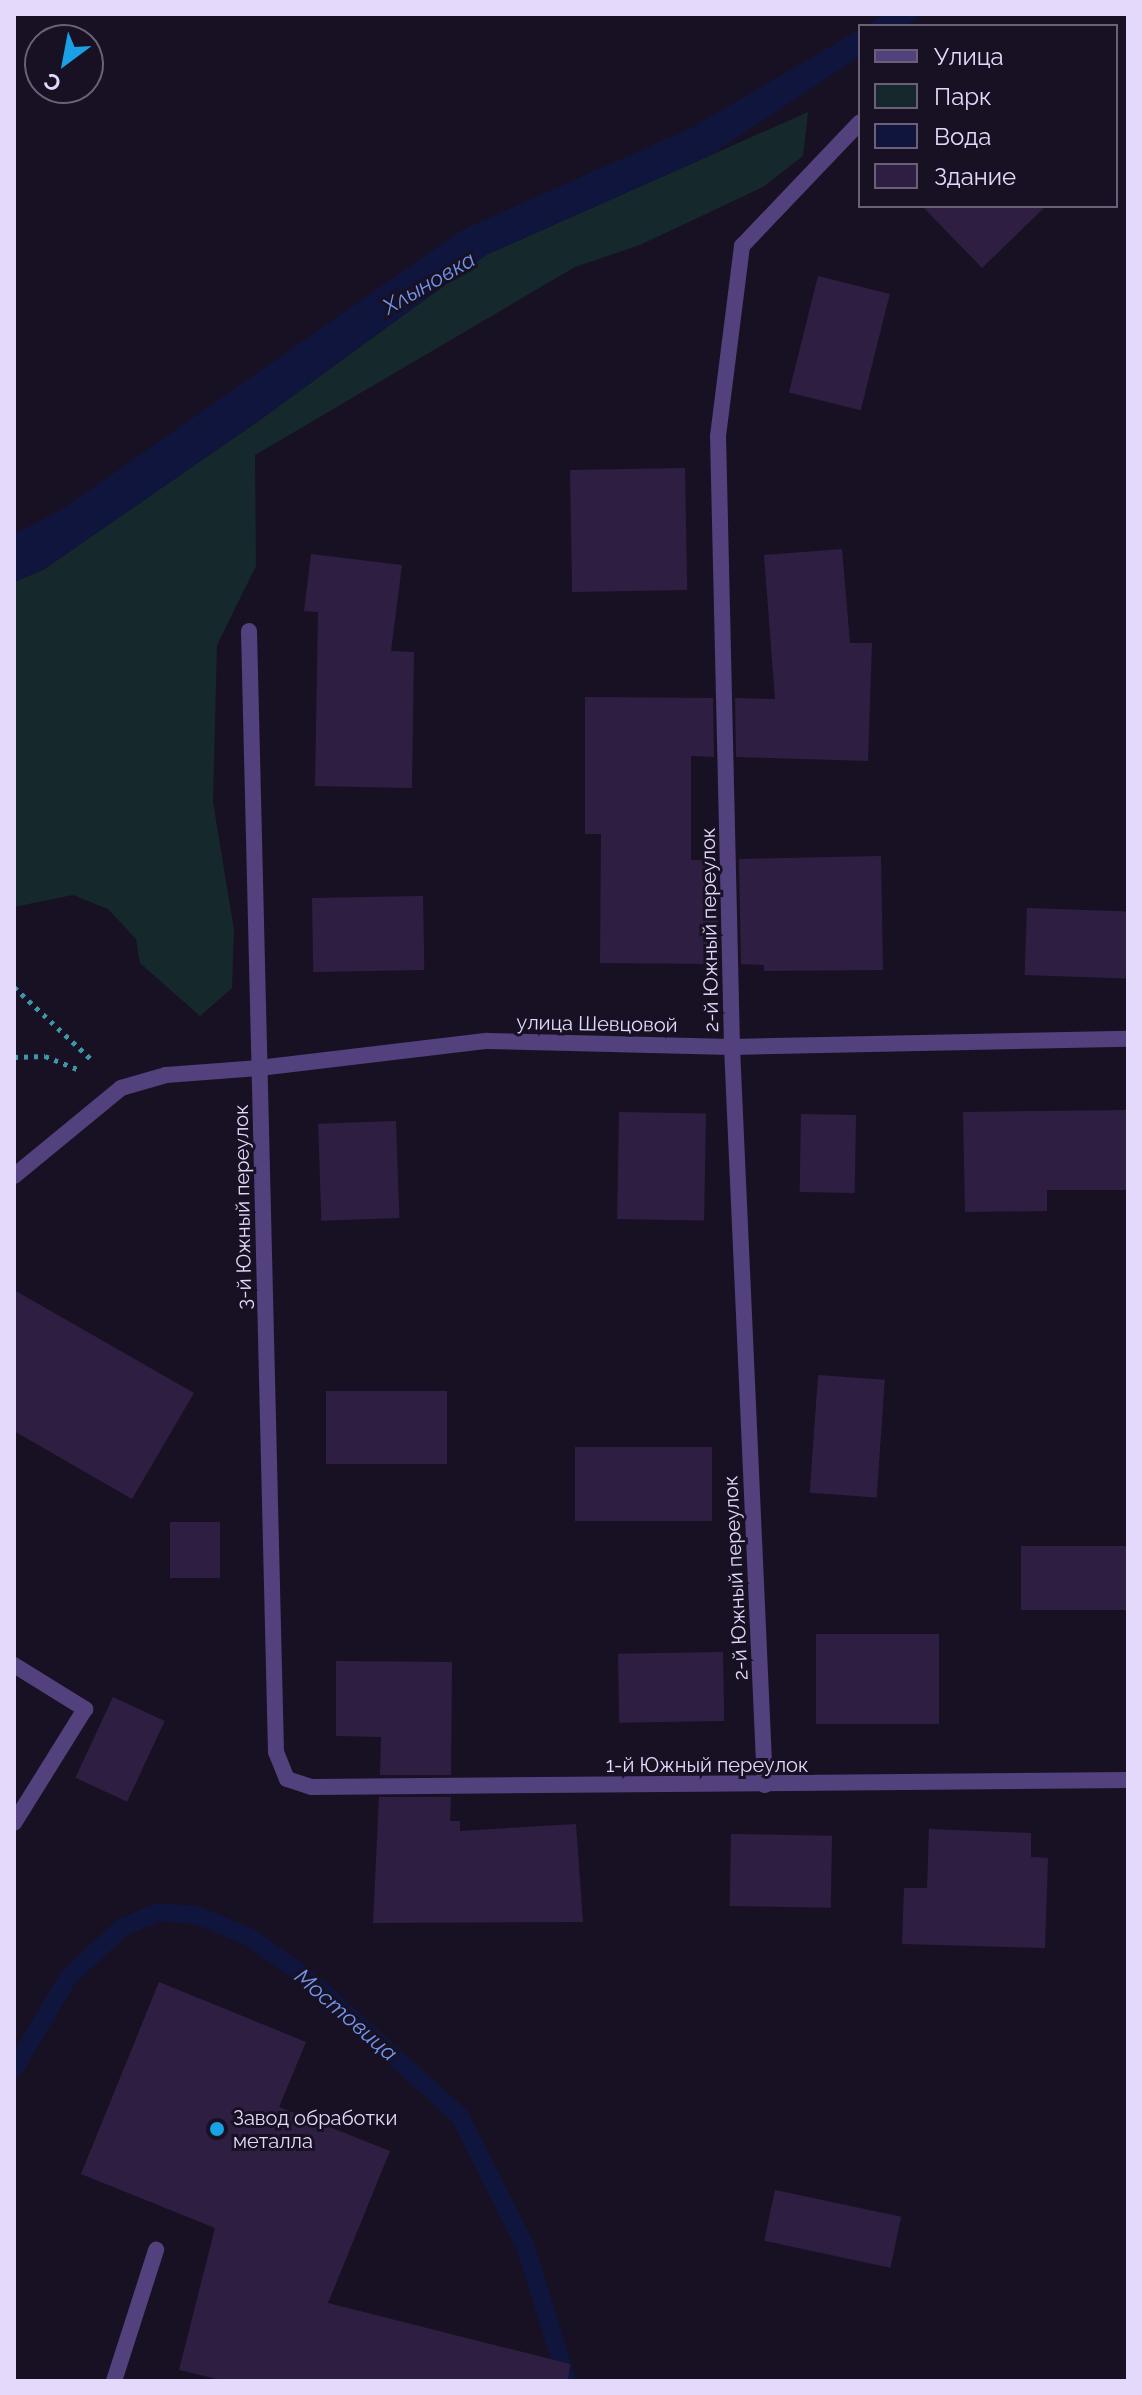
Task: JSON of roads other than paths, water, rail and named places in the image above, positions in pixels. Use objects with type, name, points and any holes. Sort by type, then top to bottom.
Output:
[{"type":"street","name":"2-й Южный переулок","points":[[765,1785],[732,1047],[718,436],[742,246],[858,124]]},
{"type":"street","name":"3-й Южный переулок","points":[[249,631],[276,1752],[287,1779]]},
{"type":"street","name":"улица Шевцовой","points":[[14,1176],[121,1088],[166,1075],[259,1068],[487,1041],[732,1047],[1128,1039]]},
{"type":"street","points":[[14,1665],[85,1709],[14,1823]]},
{"type":"street","name":"1-й Южный переулок","points":[[287,1779],[312,1787],[1128,1780]]},
{"type":"street","points":[[114,2381],[156,2250]]},
{"type":"water","points":[[885,14],[923,14],[908,24],[868,24]]},
{"type":"water","name":"Хлыновка","points":[[858,30],[858,57],[709,156],[486,255],[260,420],[43,570],[14,582],[14,534],[61,510],[462,230],[693,127]]},
{"type":"waterway","name":"Мостовица","points":[[14,2069],[68,1978],[121,1928],[159,1912],[197,1915],[249,1937],[305,1976],[459,2115],[525,2245],[567,2381]]},
{"type":"place","name":"Завод обработки металла","points":[[217,2129]]}]
